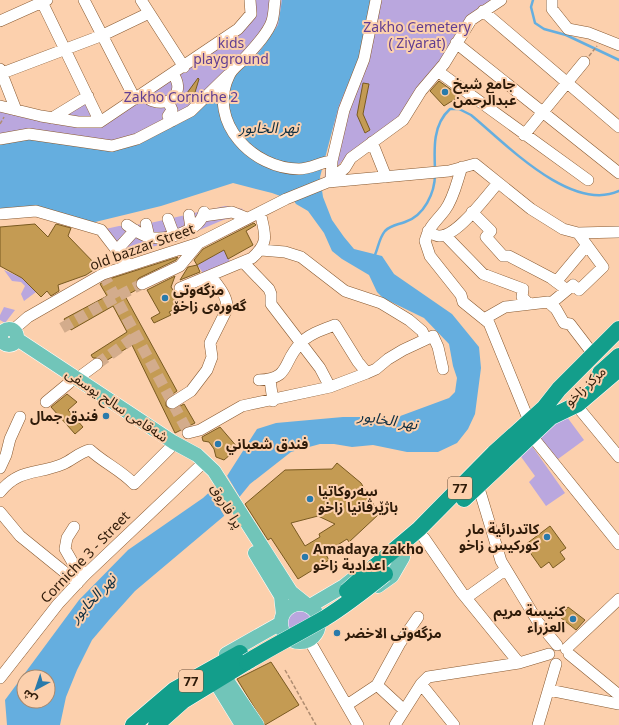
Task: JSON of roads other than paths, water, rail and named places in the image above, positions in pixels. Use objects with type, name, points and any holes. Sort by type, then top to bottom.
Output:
[{"type":"highway","points":[[548,413],[559,389],[619,329]]},
{"type":"highway","name":"77","points":[[133,725],[174,690],[282,640],[324,619],[349,603],[379,571],[399,554],[494,453],[530,428],[548,413],[619,341]]},
{"type":"highway","points":[[548,413],[579,403],[619,367]]},
{"type":"highway","name":"مركز زاخو","points":[[548,413],[619,367]]},
{"type":"highway","name":"77","points":[[399,554],[424,538],[478,485],[530,428]]},
{"type":"highway","name":"77","points":[[156,725],[183,701],[221,681],[244,657]]},
{"type":"main road","name":"شەقامی سالح یوسفی","points":[[7,336],[170,448],[208,470]]},
{"type":"main road","name":"شەقامی سالح یوسفی","points":[[74,381],[173,442],[204,459],[208,470]]},
{"type":"main road","name":"پرا فاروق","points":[[208,470],[250,536]]},
{"type":"main road","points":[[250,536],[291,592],[308,605],[318,616],[318,630]]},
{"type":"main road","points":[[250,536],[281,596],[283,632],[294,641]]},
{"type":"main road","points":[[194,680],[206,666],[256,636],[282,618],[293,605],[308,605],[330,595],[344,586],[377,557],[399,554],[392,576],[343,614],[318,630],[309,640],[294,641],[268,657],[221,681]]},
{"type":"main road","points":[[330,595],[329,602],[331,608],[336,613],[343,614]]},
{"type":"main road","points":[[256,636],[262,637],[268,641],[270,647],[268,657]]},
{"type":"main road","points":[[221,681],[242,725]]},
{"type":"main road","points":[[221,681],[257,725]]},
{"type":"street","points":[[84,0],[139,97],[152,101],[164,102],[174,112]]},
{"type":"street","points":[[0,106],[52,118],[78,122],[100,122],[184,67],[238,29],[251,14],[250,0]]},
{"type":"street","points":[[275,0],[272,22],[254,47],[229,75],[223,91],[222,104],[236,138],[256,157],[281,166],[300,169],[329,161]]},
{"type":"street","points":[[330,181],[329,161],[344,110],[364,59],[376,0]]},
{"type":"street","points":[[330,181],[345,168],[351,158],[403,120],[421,91],[439,72],[470,20],[501,0]]},
{"type":"street","points":[[552,0],[552,9],[568,29],[589,33],[619,45]]},
{"type":"street","points":[[0,20],[44,1],[100,122]]},
{"type":"street","points":[[143,1],[149,13],[184,67]]},
{"type":"street","points":[[483,11],[619,127]]},
{"type":"street","points":[[16,110],[1,72],[67,50],[149,13]]},
{"type":"street","points":[[456,43],[619,173]]},
{"type":"street","points":[[524,134],[584,62]]},
{"type":"street","points":[[0,139],[29,134],[112,146],[137,139],[174,112],[191,111],[236,68]]},
{"type":"street","points":[[439,72],[588,180]]},
{"type":"street","points":[[173,74],[178,81],[178,89],[173,98],[174,112]]},
{"type":"street","points":[[52,118],[88,96]]},
{"type":"street","points":[[372,142],[386,176]]},
{"type":"street","points":[[330,181],[449,171],[475,164],[484,169],[498,183],[550,222],[578,233],[619,232]]},
{"type":"street","points":[[462,167],[451,199],[428,232],[425,241],[430,256],[461,295],[463,302],[489,323],[495,335],[530,428],[618,541]]},
{"type":"street","name":"old bazzar Street","points":[[7,336],[31,316],[104,274],[199,243],[286,199],[330,181]]},
{"type":"street","points":[[428,232],[438,237],[445,235],[463,222],[498,183]]},
{"type":"street","points":[[0,214],[36,211],[61,217],[101,230],[128,265]]},
{"type":"street","points":[[117,250],[131,228],[149,237],[166,238],[191,228],[203,219],[204,214],[232,212],[247,218]]},
{"type":"street","points":[[180,288],[252,258],[261,250],[265,243],[266,236],[260,212]]},
{"type":"street","points":[[472,212],[491,231],[486,237],[503,256],[509,256],[556,282],[567,290]]},
{"type":"street","points":[[189,215],[191,228]]},
{"type":"street","points":[[168,219],[174,235]]},
{"type":"street","points":[[146,224],[149,237]]},
{"type":"street","points":[[550,304],[573,285],[579,290],[603,266],[578,233]]},
{"type":"street","points":[[445,235],[483,274],[523,289],[522,297],[528,303]]},
{"type":"street","points":[[142,284],[180,266],[199,243]]},
{"type":"street","points":[[556,282],[587,245]]},
{"type":"street","points":[[261,250],[284,252],[300,257],[310,263],[333,283],[345,291],[381,302],[409,320],[422,331],[426,339]]},
{"type":"street","points":[[243,262],[269,289],[271,294],[271,304],[320,368],[330,387]]},
{"type":"street","points":[[172,403],[191,391],[207,370],[212,357],[210,343],[228,303],[224,294],[211,276]]},
{"type":"street","points":[[484,319],[505,306],[548,302],[556,308],[564,323],[570,324],[593,354]]},
{"type":"street","points":[[273,401],[265,380],[281,375],[300,343],[335,324],[358,362],[367,373]]},
{"type":"street","points":[[189,451],[190,442],[188,431],[200,430],[242,406],[273,401],[330,387],[367,373],[376,369],[388,358],[433,336],[438,347],[443,369]]},
{"type":"street","points":[[46,402],[97,364]]},
{"type":"street","points":[[579,403],[581,411],[619,457]]},
{"type":"street","points":[[12,479],[0,468],[6,455],[10,439],[20,417]]},
{"type":"street","points":[[0,492],[12,479],[31,472],[50,470],[90,450],[106,464],[128,478],[134,484],[170,448]]},
{"type":"street","name":"Corniche 3 - Street","points":[[0,678],[4,666],[82,579],[208,470]]},
{"type":"street","points":[[478,485],[493,540],[505,570],[538,622],[564,649],[619,695]]},
{"type":"street","points":[[2,519],[24,540],[82,579]]},
{"type":"street","points":[[74,527],[67,538],[65,549],[82,579]]},
{"type":"street","points":[[424,538],[466,598],[519,663]]},
{"type":"street","points":[[466,598],[505,570]]},
{"type":"street","points":[[564,649],[565,662],[556,664],[551,661],[549,654],[552,648],[564,649],[619,599]]},
{"type":"street","points":[[347,705],[378,685],[400,643],[418,617]]},
{"type":"street","points":[[309,640],[358,725]]},
{"type":"street","points":[[395,725],[421,684],[428,677],[519,663],[549,654]]},
{"type":"street","points":[[538,725],[556,664]]},
{"type":"street","points":[[421,684],[454,725]]},
{"type":"street","points":[[378,685],[404,710]]},
{"type":"street","points":[[549,690],[619,704]]},
{"type":"water","name":"نهر الخابور","points":[[282,0],[371,0],[359,58],[339,105],[320,177],[323,197],[332,220],[354,249],[382,256],[394,274],[452,314],[479,347],[481,368],[475,414],[468,429],[457,443],[438,452],[407,452],[373,445],[352,447],[334,444],[320,444],[291,452],[250,484],[224,516],[135,591],[92,640],[66,697],[60,725],[7,725],[5,700],[16,685],[16,709],[56,709],[56,669],[28,669],[79,600],[128,550],[203,498],[227,476],[257,429],[276,423],[343,417],[361,417],[384,422],[449,398],[455,392],[457,378],[449,344],[424,318],[383,298],[377,292],[369,275],[342,259],[332,251],[324,233],[308,211],[296,204],[294,201],[272,193],[233,183],[161,206],[87,224],[0,211],[0,143],[25,138],[139,144],[195,115],[260,51],[278,25]]},
{"type":"waterway","points":[[533,0],[531,7],[535,23],[544,29],[566,35],[619,60]]},
{"type":"waterway","points":[[435,169],[435,145],[440,122],[450,109],[459,109],[471,115],[520,157],[540,172],[560,184],[580,192],[600,195],[619,191]]},
{"type":"waterway","points":[[374,257],[381,237],[387,229],[412,219],[423,209],[431,196],[435,174]]},
{"type":"tunnel","points":[[103,274],[187,430]]},
{"type":"tunnel","points":[[62,328],[142,284]]},
{"type":"tunnel","points":[[97,364],[136,336]]},
{"type":"place","name":"جامع شيخ عبدالرحمن","points":[[445,92]]},
{"type":"place","name":"مزگەوتی گەورەی زاخۆ","points":[[165,298]]},
{"type":"place","name":"فندق جمال","points":[[106,416]]},
{"type":"place","name":"فندق شعباني","points":[[218,444]]},
{"type":"place","name":"سه‌روكاتيا باژێرڤانيا زاخو","points":[[310,499]]},
{"type":"place","name":"كاتدرائية مار كوركيس زاخو","points":[[547,537]]},
{"type":"place","name":"Amadaya zakho اعدادية زاخو","points":[[305,557]]},
{"type":"place","name":"كنيسة مريم العزراء","points":[[573,619]]},
{"type":"place","name":"مزگەوتی الاخضر","points":[[337,633]]},
{"type":"park label","name":"Zakho Cemetery ( Ziyarat)","points":[[417,36]]},
{"type":"park label","name":"kids playground","points":[[231,52]]},
{"type":"park label","name":"Zakho Corniche 2","points":[[181,97]]}]
